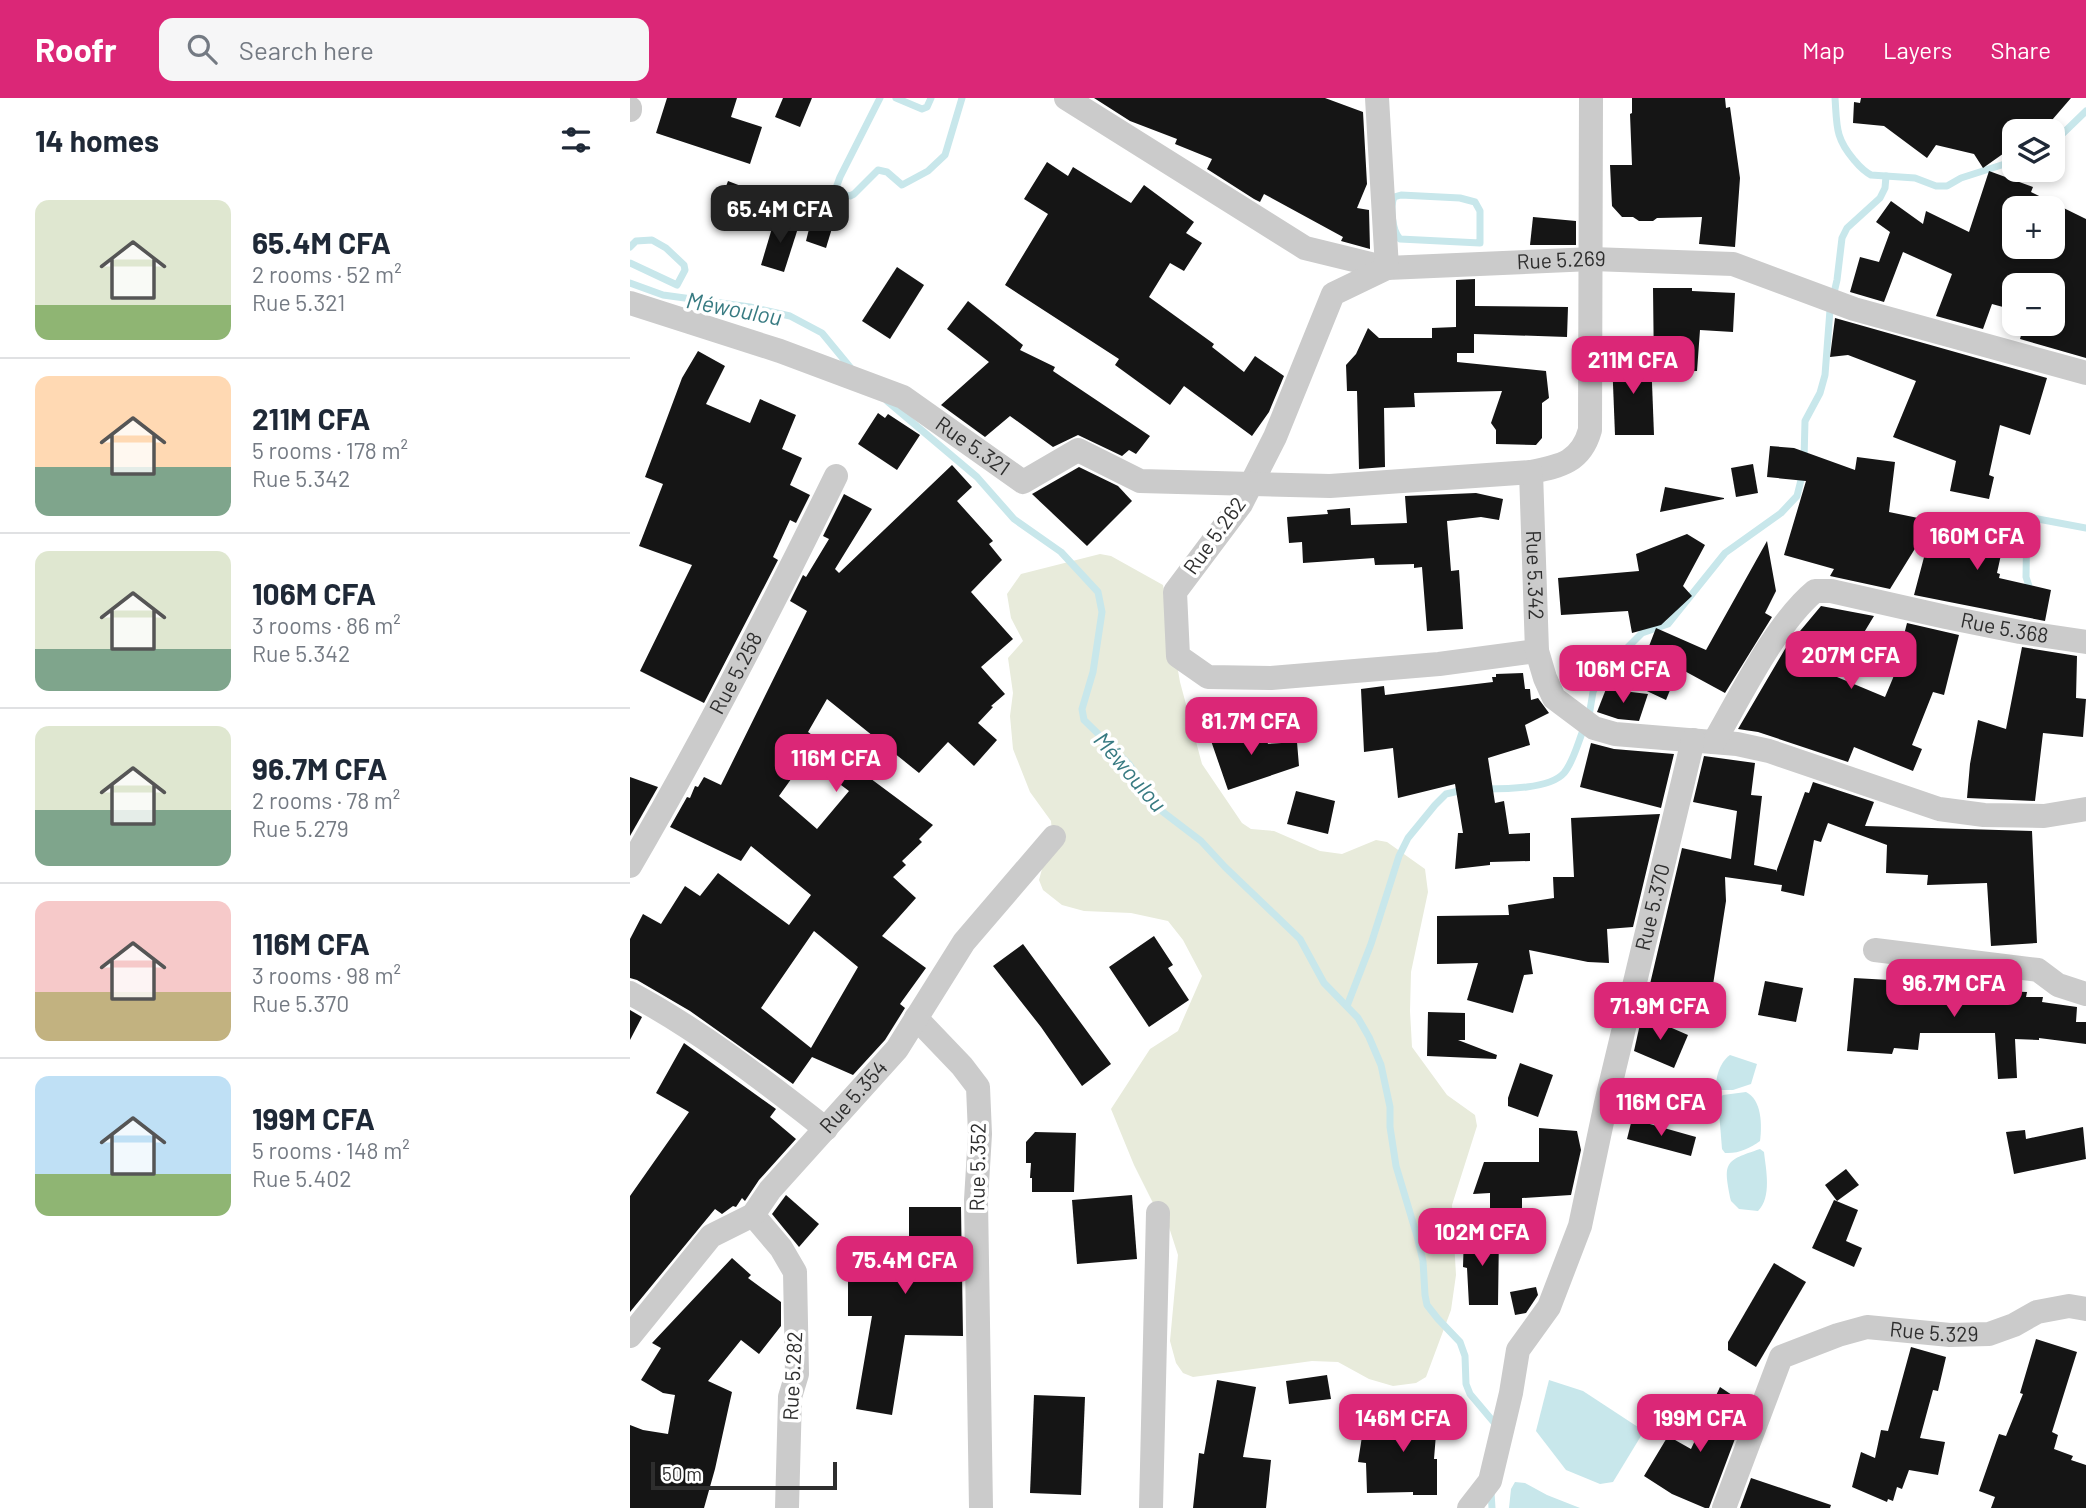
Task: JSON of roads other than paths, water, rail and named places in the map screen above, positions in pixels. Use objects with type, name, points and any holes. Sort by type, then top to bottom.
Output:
[{"type":"street","name":"Rue 5.269","points":[[1066,98],[1305,248],[1387,268],[1592,259],[1733,264],[1854,309],[2086,373]]},
{"type":"street","points":[[1377,98],[1387,268]]},
{"type":"street","points":[[1531,472],[1559,466],[1574,457],[1585,446],[1590,430],[1591,98]]},
{"type":"street","name":"Rue 5.262","points":[[1387,268],[1333,294],[1275,437],[1241,504],[1175,592],[1178,656],[1208,677],[1271,678],[1439,664],[1537,651]]},
{"type":"street","name":"Rue 5.321","points":[[630,303],[780,351],[903,397],[1023,482],[1078,450],[1140,481],[1331,486],[1531,472]]},
{"type":"street","name":"Rue 5.342","points":[[1531,472],[1537,651],[1554,698],[1594,728],[1615,734],[1704,741],[1769,751],[1939,808],[1984,815],[2043,816],[2086,809]]},
{"type":"street","name":"Rue 5.258","points":[[630,866],[683,776],[836,477]]},
{"type":"street","name":"Rue 5.368","points":[[1704,741],[1803,600],[1815,591],[1831,591],[2020,632],[2086,642]]},
{"type":"street","name":"Rue 5.370","points":[[1469,1508],[1490,1481],[1511,1393],[1518,1350],[1549,1307],[1580,1226],[1609,1091],[1704,741]]},
{"type":"street","name":"Rue 5.354","points":[[630,1336],[711,1236],[753,1215],[770,1190],[897,1049],[964,942],[1054,837]]},
{"type":"street","points":[[1875,950],[2038,970],[2058,985],[2086,994]]},
{"type":"street","points":[[630,993],[666,1013],[742,1063],[825,1129]]},
{"type":"street","name":"Rue 5.352","points":[[916,1018],[962,1066],[978,1087],[980,1134],[976,1200],[981,1508]]},
{"type":"street","points":[[1152,1508],[1158,1213]]},
{"type":"street","name":"Rue 5.282","points":[[753,1215],[781,1248],[795,1272],[797,1374],[790,1397],[787,1508]]},
{"type":"street","name":"Rue 5.329","points":[[1724,1508],[1781,1357],[1867,1327],[1950,1335],[1989,1334],[2014,1325],[2037,1312],[2068,1306],[2086,1309]]},
{"type":"water","points":[[1730,1055],[1757,1064],[1751,1084],[1733,1090],[1717,1090],[1719,1070]]},
{"type":"water","points":[[1746,1092],[1758,1107],[1761,1121],[1760,1141],[1744,1150],[1725,1153],[1722,1149],[1718,1099],[1723,1095]]},
{"type":"water","points":[[1760,1149],[1764,1152],[1766,1167],[1765,1198],[1758,1211],[1739,1209],[1731,1201],[1727,1178],[1729,1165],[1733,1160]]},
{"type":"water","points":[[1549,1380],[1583,1391],[1644,1431],[1613,1482],[1600,1484],[1566,1470],[1536,1431]]},
{"type":"water","points":[[1515,1482],[1525,1483],[1580,1508],[1509,1508],[1511,1489]]},
{"type":"waterway","points":[[880,98],[840,177],[836,188],[840,193],[850,196],[854,194],[878,170],[887,172],[902,185],[928,171],[945,155],[962,98]]},
{"type":"waterway","points":[[896,98],[922,109],[927,107],[931,98]]},
{"type":"waterway","points":[[1835,98],[1838,131],[1843,145],[1859,166],[1871,175],[1915,178],[1936,186],[1947,186],[1961,178],[2002,165]]},
{"type":"waterway","points":[[2065,131],[2086,111]]},
{"type":"waterway","points":[[1804,460],[1805,421],[1820,393],[1825,375],[1830,310],[1842,238],[1847,228],[1880,198],[1885,188],[1886,176]]},
{"type":"waterway","points":[[1401,195],[1460,198],[1475,202],[1480,211],[1480,243],[1400,239],[1392,219],[1392,207],[1394,197],[1401,195]]},
{"type":"waterway","points":[[630,247],[636,241],[652,240],[666,248],[684,265],[685,270],[677,285],[630,263]]},
{"type":"waterway","name":"Méwoulou","points":[[630,283],[663,295],[750,307],[790,316],[822,333],[850,367]]},
{"type":"waterway","name":"Méwoulou","points":[[887,401],[977,477],[1014,519],[1061,552],[1098,592],[1102,612],[1093,672],[1082,709],[1084,720],[1129,764],[1163,812],[1201,841],[1300,939],[1324,983],[1358,1018],[1381,1065],[1390,1107],[1396,1166],[1423,1261],[1427,1305],[1460,1342],[1465,1356],[1466,1384],[1470,1394],[1497,1426]]},
{"type":"waterway","points":[[1589,716],[1593,692],[1604,671],[1642,633],[1668,624],[1725,553],[1781,513],[1797,496],[1803,472]]},
{"type":"waterway","points":[[2031,592],[2026,577],[2027,517],[2086,528]]},
{"type":"waterway","points":[[1485,789],[1527,787],[1557,778],[1570,763],[1584,728]]},
{"type":"waterway","points":[[1347,1006],[1371,944],[1399,856],[1408,838],[1446,794],[1463,790]]},
{"type":"waterway","name":"Méwoulou","points":[[1491,1492],[1492,1508]]}]
